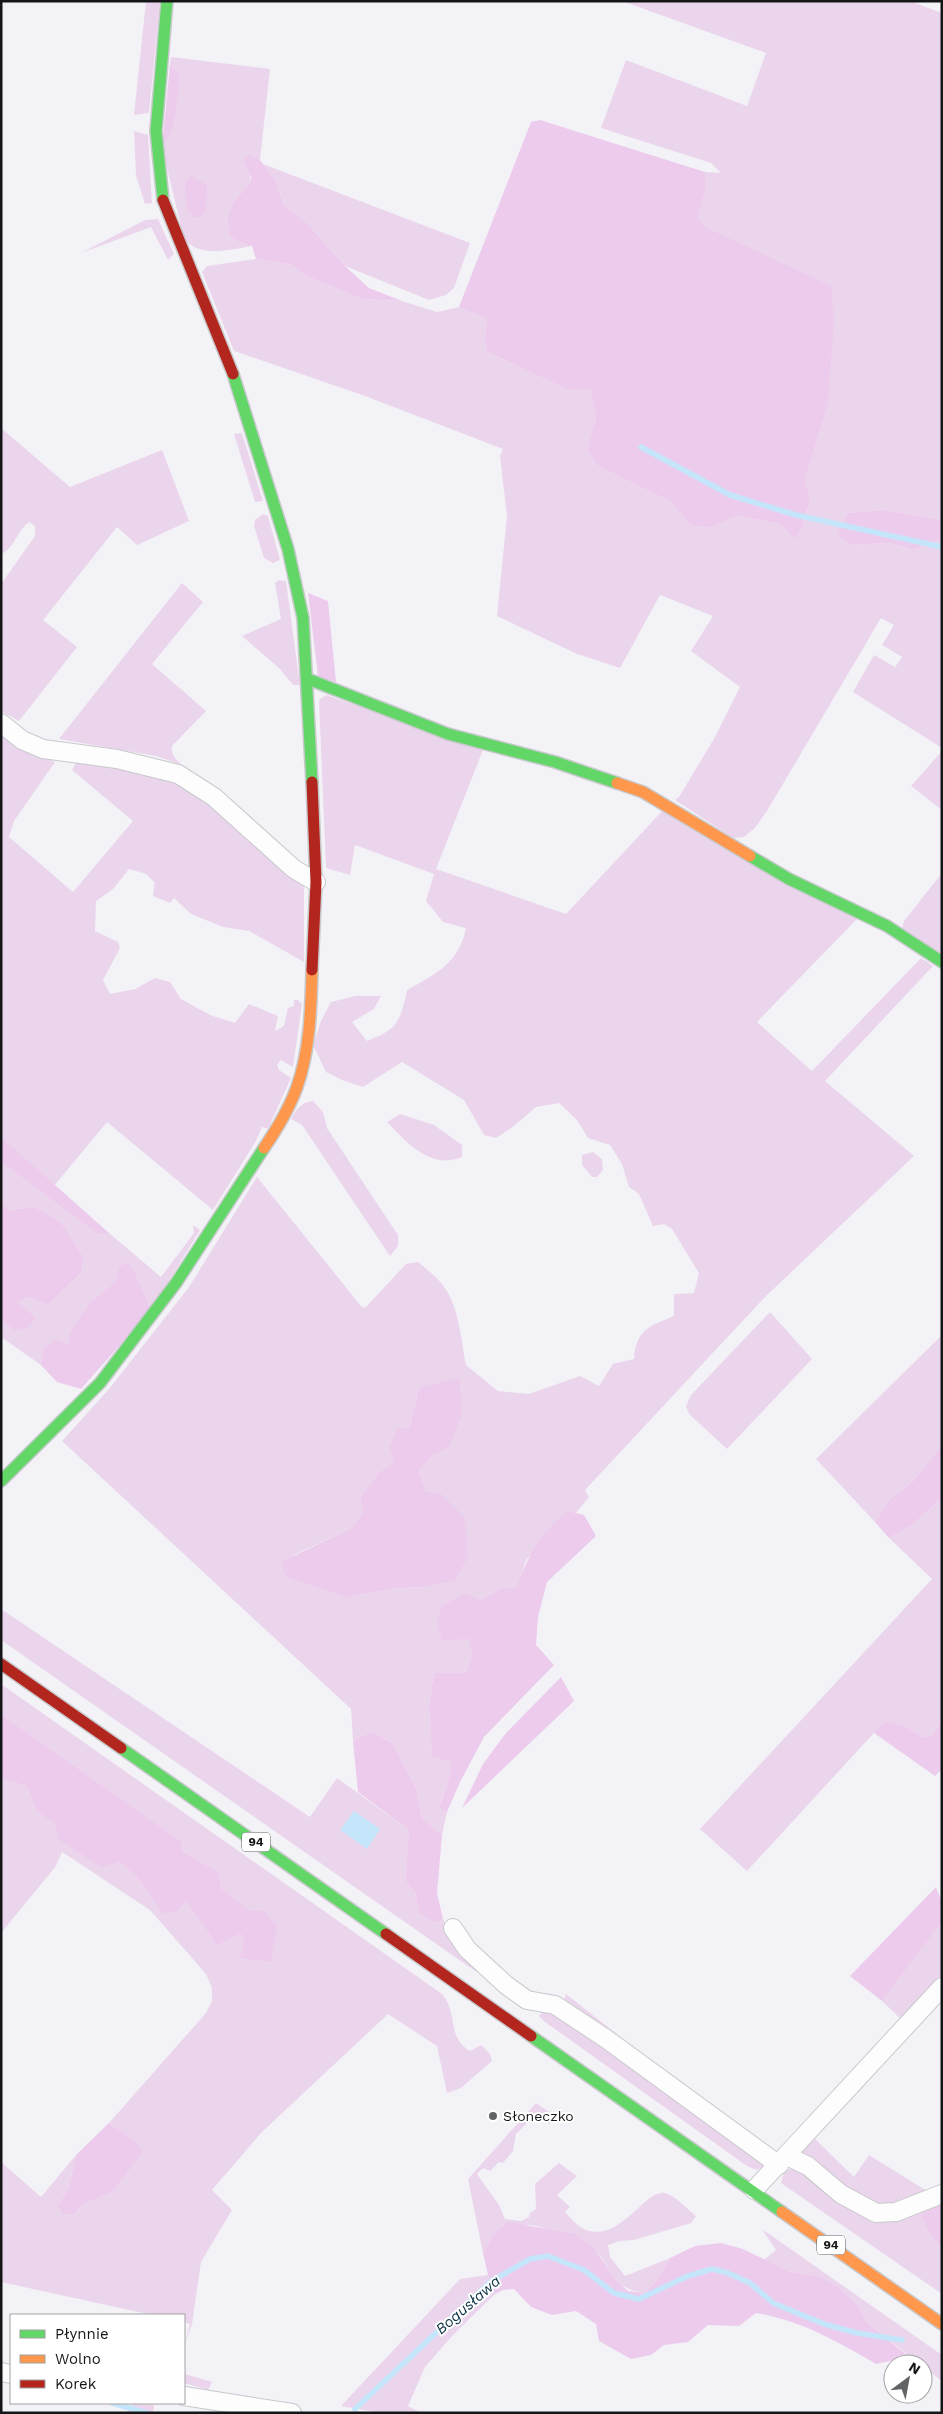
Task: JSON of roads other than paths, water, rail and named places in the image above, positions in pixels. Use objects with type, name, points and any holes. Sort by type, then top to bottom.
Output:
[{"type":"street","points":[[1,1481],[100,1382],[176,1283],[280,1124],[297,1087],[310,1026],[316,882],[308,679],[303,618],[288,549],[235,380],[164,206],[156,131],[167,1]]},
{"type":"street","points":[[308,679],[448,734],[555,762],[643,792],[789,879],[887,926],[942,962]]},
{"type":"street","points":[[1,723],[22,740],[43,749],[117,758],[178,774],[214,797],[294,869],[316,882]]},
{"type":"street","name":"94","points":[[1,1664],[754,2190],[942,2324]]},
{"type":"street","points":[[453,1928],[467,1949],[506,1985],[527,2000],[555,2005],[783,2160],[808,2166],[841,2194],[876,2213],[896,2212],[942,2194]]},
{"type":"street","points":[[754,2190],[942,1987]]},
{"type":"street","points":[[185,2396],[292,2413]]},
{"type":"water","points":[[354,1811],[380,1829],[367,1849],[340,1830]]},
{"type":"waterway","points":[[641,447],[730,495],[796,515],[942,547]]},
{"type":"waterway","name":"Bogusława","points":[[355,2409],[490,2282],[530,2259],[548,2256],[584,2270],[614,2293],[639,2299],[688,2276],[712,2269],[728,2273],[750,2283],[773,2303],[824,2324],[857,2333],[902,2340]]},
{"type":"waterway","points":[[116,2404],[147,2413]]},
{"type":"place","name":"Słoneczko","points":[[493,2116]]}]
